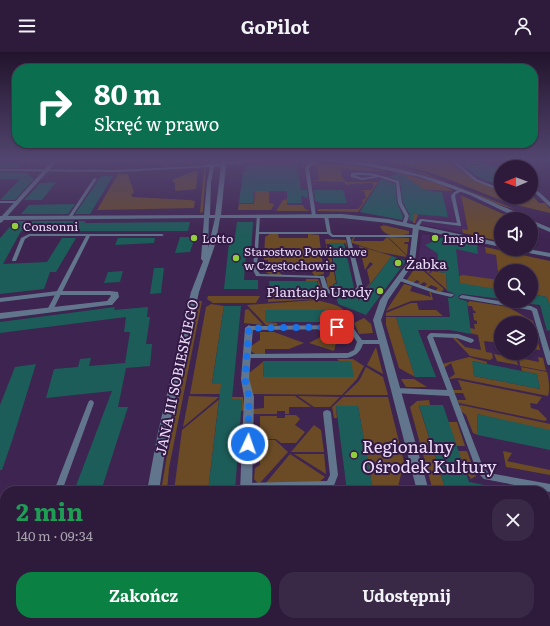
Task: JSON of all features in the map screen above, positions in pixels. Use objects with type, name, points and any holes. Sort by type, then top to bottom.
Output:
[{"type":"street","points":[[1,219],[31,187]]},
{"type":"street","name":"JANA III SOBIESKIEGO","points":[[204,264],[210,187]]},
{"type":"street","name":"JANA III SOBIESKIEGO","points":[[154,486],[163,432],[195,292],[213,242],[221,187]]},
{"type":"street","points":[[452,187],[510,212]]},
{"type":"street","points":[[538,193],[550,205]]},
{"type":"street","points":[[1,219],[208,216],[362,217],[404,224],[416,232],[494,244]]},
{"type":"street","points":[[538,225],[550,230]]},
{"type":"street","points":[[416,232],[412,261],[384,300],[377,320],[422,486]]},
{"type":"street","points":[[538,253],[550,255]]},
{"type":"street","points":[[0,300],[58,293],[115,294],[115,298],[109,303],[0,316]]},
{"type":"street","points":[[246,486],[249,397],[245,379],[249,328]]},
{"type":"lane","points":[[70,217],[90,187]]},
{"type":"lane","points":[[310,187],[314,216]]},
{"type":"lane","points":[[399,187],[400,203],[407,216],[404,224]]},
{"type":"lane","points":[[257,233],[329,233],[332,236],[348,236],[416,232],[421,220],[459,225],[453,196],[454,193],[462,190]]},
{"type":"lane","points":[[0,202],[17,202]]},
{"type":"lane","points":[[258,216],[255,270],[258,275],[322,277],[326,289],[333,294],[354,294],[360,287],[348,236]]},
{"type":"lane","points":[[326,216],[329,233]]},
{"type":"lane","points":[[14,260],[23,238],[26,236],[162,235]]},
{"type":"lane","points":[[50,310],[88,236]]},
{"type":"lane","points":[[399,279],[436,292],[451,295]]},
{"type":"lane","points":[[462,296],[536,310],[550,363]]},
{"type":"lane","points":[[246,356],[347,356],[354,354],[360,346],[360,342],[352,330],[346,327],[249,328]]},
{"type":"lane","points":[[471,341],[449,334],[431,335],[430,337],[483,473],[487,476],[540,486]]},
{"type":"lane","points":[[360,342],[382,342]]},
{"type":"lane","points":[[396,391],[451,393]]},
{"type":"lane","points":[[60,486],[92,403]]},
{"type":"lane","points":[[309,486],[330,485],[334,476],[327,413]]},
{"type":"shaded area","points":[[111,187],[132,187],[134,192],[131,195],[133,197],[195,201],[194,208],[97,210]]},
{"type":"shaded area","points":[[175,187],[196,187],[196,189],[175,191]]},
{"type":"shaded area","points":[[202,187],[205,187],[203,212],[200,213]]},
{"type":"shaded area","points":[[241,187],[419,187],[448,190],[461,195],[469,234],[354,211],[238,210]]},
{"type":"shaded area","points":[[373,187],[375,187],[358,212],[317,211],[319,209],[358,209],[363,203],[362,200],[366,198],[364,191],[359,190],[371,190]]},
{"type":"shaded area","points":[[414,187],[445,187],[453,191],[414,189],[418,215],[415,223],[413,223]]},
{"type":"shaded area","points":[[467,187],[494,188],[494,197]]},
{"type":"shaded area","points":[[466,190],[494,201],[494,202]]},
{"type":"shaded area","points":[[255,191],[269,191],[269,203],[274,204],[271,210],[238,210],[239,204],[254,204]]},
{"type":"shaded area","points":[[461,195],[499,212],[494,212],[494,240],[463,233],[462,229],[468,230]]},
{"type":"shaded area","points":[[287,199],[287,205],[303,205],[305,209],[310,211],[276,211],[283,200]]},
{"type":"shaded area","points":[[538,202],[545,203],[550,209],[550,213],[512,204],[538,204]]},
{"type":"shaded area","points":[[498,204],[502,204],[515,209]]},
{"type":"shaded area","points":[[383,225],[409,231],[409,234],[396,236],[385,233],[380,226]]},
{"type":"shaded area","points":[[270,234],[278,234],[279,238],[308,238],[308,234],[319,235],[324,274],[315,276],[311,271],[279,272],[283,276],[271,275],[262,270],[268,268],[268,260],[264,260],[265,237]]},
{"type":"shaded area","points":[[422,234],[494,249],[494,256],[507,256],[504,264],[494,264],[494,281],[433,271],[432,273],[429,273],[430,270],[418,264]]},
{"type":"shaded area","points":[[354,237],[353,241],[383,241],[387,237],[406,255],[406,257],[380,252],[352,243],[351,240]]},
{"type":"shaded area","points":[[388,237],[409,238],[409,242],[405,242],[404,244],[408,244],[407,255]]},
{"type":"shaded area","points":[[325,239],[346,240],[347,247],[345,243],[326,244],[328,250],[330,250],[336,283],[333,284],[335,292],[354,292],[335,293],[328,288],[326,278],[330,273]]},
{"type":"shaded area","points":[[359,246],[392,256],[351,309],[349,308],[370,283],[367,270],[373,264],[370,262],[365,270]]},
{"type":"shaded area","points":[[485,247],[494,249],[494,255],[486,253]]},
{"type":"shaded area","points":[[496,256],[527,256],[550,261],[550,307],[547,297],[538,295],[538,264],[497,264]]},
{"type":"shaded area","points":[[418,264],[430,270],[429,273],[432,271],[446,273],[447,290]]},
{"type":"shaded area","points":[[417,265],[444,289],[441,292],[435,291],[438,288],[431,285],[427,288],[424,287],[427,284],[424,282],[419,285],[416,284],[420,282],[417,280],[413,283],[406,281]]},
{"type":"shaded area","points":[[463,275],[494,279],[494,289],[460,284],[459,276]]},
{"type":"shaded area","points":[[306,279],[318,279],[322,290],[326,295],[319,299],[268,302],[268,292],[319,292],[318,281],[306,281]]},
{"type":"shaded area","points":[[404,284],[412,286],[410,291],[431,297],[429,292],[431,292],[433,300],[411,301],[386,311]]},
{"type":"shaded area","points":[[208,296],[260,296],[256,303],[213,303],[207,299]]},
{"type":"shaded area","points":[[316,300],[333,304],[341,308],[345,311],[351,322],[346,325],[333,325],[332,323],[345,323],[343,310],[265,310],[265,322],[277,323],[277,325],[266,325],[247,305]]},
{"type":"shaded area","points":[[199,301],[202,301],[169,468],[167,486],[162,486],[174,413]]},
{"type":"shaded area","points":[[470,301],[494,305],[494,308],[510,308],[524,316],[494,316],[494,342],[484,341],[486,352],[492,353],[493,358],[490,360],[470,356],[452,337],[456,338],[465,347],[481,350],[478,335],[470,333],[470,328],[475,329],[474,324],[477,324],[477,321],[474,320],[473,313],[476,313],[472,306],[468,306],[467,303]]},
{"type":"shaded area","points":[[411,303],[417,303],[419,310],[436,310],[443,316],[386,316],[386,313]]},
{"type":"shaded area","points":[[211,304],[224,306],[212,383],[234,384],[222,394],[190,394],[206,307]]},
{"type":"shaded area","points":[[248,309],[263,325],[244,323],[245,310]]},
{"type":"shaded area","points":[[386,317],[396,317],[415,377],[399,368],[386,325]]},
{"type":"shaded area","points":[[364,318],[371,324],[373,333],[359,334],[354,323]]},
{"type":"shaded area","points":[[260,332],[274,332],[304,343],[289,349],[265,349],[265,354],[255,354],[251,351],[251,346],[260,340]]},
{"type":"shaded area","points":[[330,332],[337,339],[334,351],[309,343]]},
{"type":"shaded area","points":[[376,347],[383,374],[367,365]]},
{"type":"shaded area","points":[[469,357],[487,362],[487,364],[473,361],[474,376],[540,389],[537,374],[522,371],[521,367],[547,372],[549,385],[548,396],[458,378],[448,379],[455,374],[451,363],[444,368],[442,364]]},
{"type":"shaded area","points":[[538,357],[543,358],[546,371],[520,366],[519,360],[529,360],[539,362]]},
{"type":"shaded area","points":[[337,359],[353,359],[364,366],[357,379],[342,395],[251,394],[248,374],[264,361],[263,377],[353,377]]},
{"type":"shaded area","points":[[517,360],[518,365],[497,361]]},
{"type":"shaded area","points":[[366,367],[383,377],[388,395],[344,395],[359,381]]},
{"type":"shaded area","points":[[401,379],[414,379],[427,387],[406,387]]},
{"type":"shaded area","points":[[458,380],[542,397],[537,404],[530,403],[531,408],[538,410],[547,419],[545,421],[459,403],[457,400],[466,400],[463,393],[454,393],[453,390],[462,390]]},
{"type":"shaded area","points":[[189,396],[219,397],[183,427]]},
{"type":"shaded area","points":[[264,396],[295,396],[311,407],[289,407],[289,414],[285,414],[285,411],[277,411],[277,414],[253,414],[253,409],[264,408]]},
{"type":"shaded area","points":[[298,396],[340,397],[330,407],[314,407]]},
{"type":"shaded area","points":[[222,397],[243,397],[244,410],[241,411],[242,399],[220,399]]},
{"type":"shaded area","points":[[343,397],[388,397],[404,462],[398,486],[372,486],[358,406],[336,406],[337,418],[334,418],[332,407]]},
{"type":"shaded area","points":[[219,400],[209,486],[175,486],[182,430]]},
{"type":"shaded area","points":[[429,400],[430,405],[419,406],[444,486],[432,486],[410,407],[417,401]]},
{"type":"shaded area","points":[[461,405],[550,424],[550,431],[477,414],[478,435],[473,433],[466,415],[461,411],[459,406]]},
{"type":"shaded area","points":[[285,415],[296,415],[300,419],[295,425],[305,432],[296,443],[281,443],[276,439],[260,439],[260,416],[277,416],[277,418],[285,418]]},
{"type":"shaded area","points":[[448,422],[457,422],[465,446],[456,446]]},
{"type":"shaded area","points":[[314,425],[321,430],[324,452],[291,452]]},
{"type":"shaded area","points":[[260,440],[275,440],[288,452],[259,484],[254,479],[255,468],[260,465]]},
{"type":"shaded area","points":[[458,451],[467,451],[476,476],[471,479],[465,470]]},
{"type":"shaded area","points":[[503,451],[512,453],[507,461],[550,470],[550,475],[506,467]]},
{"type":"shaded area","points":[[290,454],[325,477],[317,484],[265,484]]},
{"type":"shaded area","points":[[294,454],[324,454],[326,474]]},
{"type":"building","points":[[13,187],[27,187],[15,200],[0,200]]},
{"type":"building","points":[[36,187],[52,187],[42,200],[24,200]]},
{"type":"building","points":[[94,187],[106,187],[90,214],[75,214]]},
{"type":"building","points":[[241,187],[300,187],[301,190],[307,190],[308,198],[301,196],[302,203],[287,203],[287,191],[254,191],[253,203],[239,203]]},
{"type":"building","points":[[376,187],[395,187],[397,203],[403,216],[402,220],[360,212]]},
{"type":"building","points":[[401,187],[420,187],[425,190],[442,192],[448,217],[413,214],[413,221],[409,220],[410,215],[403,203]]},
{"type":"building","points":[[314,190],[343,190],[347,203],[321,203],[315,201]]},
{"type":"building","points":[[75,204],[68,214],[21,214],[29,205]]},
{"type":"building","points":[[15,221],[86,221],[84,223],[190,222],[188,231],[21,231],[3,264],[47,262],[62,238],[76,238],[56,272],[50,272],[44,289],[0,294],[0,238]]},
{"type":"building","name":"Starostwo Powiatowe w Częstochowie","points":[[237,222],[253,222],[251,252],[246,252],[244,280],[258,280],[258,289],[224,289],[229,243],[234,243]]},
{"type":"building","points":[[180,237],[195,237],[190,252],[175,253]]},
{"type":"building","points":[[431,237],[444,238],[477,245],[478,254],[456,249],[460,283],[494,289],[494,298],[462,294],[458,296],[459,299],[467,301],[471,334],[450,330],[418,330],[436,377],[415,377],[396,317],[450,317],[448,298],[452,298],[455,295],[447,291],[446,273],[438,272],[438,254],[425,245],[432,242]]},
{"type":"building","points":[[118,238],[155,238],[154,243],[115,245]]},
{"type":"building","points":[[330,243],[344,243],[354,288],[352,290],[335,290],[334,284],[337,284]]},
{"type":"building","points":[[392,256],[406,261],[366,315],[338,304],[336,296],[356,296],[358,301]]},
{"type":"building","points":[[154,268],[164,268],[161,293],[150,294]]},
{"type":"building","points":[[123,271],[120,282],[104,283],[108,272]]},
{"type":"building","points":[[269,281],[317,281],[319,291],[270,292]]},
{"type":"building","points":[[538,295],[547,297],[550,307],[550,330],[547,331],[540,305],[538,305]]},
{"type":"building","points":[[224,306],[241,306],[232,399],[242,399],[235,486],[209,486],[221,384],[212,384]]},
{"type":"building","points":[[115,307],[114,310],[148,307],[147,317],[150,317],[146,344],[152,344],[150,366],[126,368],[118,407],[128,407],[103,486],[76,486],[112,391],[46,398],[54,369],[78,367],[80,359],[91,358],[89,366],[125,363],[130,332],[124,332],[126,317],[0,333],[0,322]]},
{"type":"building","points":[[265,310],[341,310],[343,322],[265,322]]},
{"type":"building","points":[[264,361],[351,361],[354,377],[263,377]]},
{"type":"building","points":[[472,361],[537,374],[540,389],[474,376]]},
{"type":"building","points":[[36,364],[13,438],[2,470],[0,470],[0,405],[15,367]]},
{"type":"building","points":[[419,405],[443,405],[469,482],[489,486],[444,486]]},
{"type":"building","name":"Regionalny Ośrodek Kultury","points":[[336,406],[358,406],[372,486],[346,486]]},
{"type":"building","points":[[477,414],[550,430],[550,450],[478,435]]},
{"type":"place","name":"Consonni","points":[[15,226]]},
{"type":"place","name":"Lotto","points":[[194,238]]},
{"type":"place","name":"Impuls","points":[[435,238]]},
{"type":"place","name":"Starostwo Powiatowe w Częstochowie","points":[[236,258]]},
{"type":"place","name":"Żabka","points":[[398,263]]},
{"type":"place","name":"Plantacja Urody","points":[[380,291]]},
{"type":"place","name":"Regionalny Ośrodek Kultury","points":[[354,455]]},
{"type":"route","points":[[248,444],[249,397],[245,379],[249,328],[337,327]]}]
